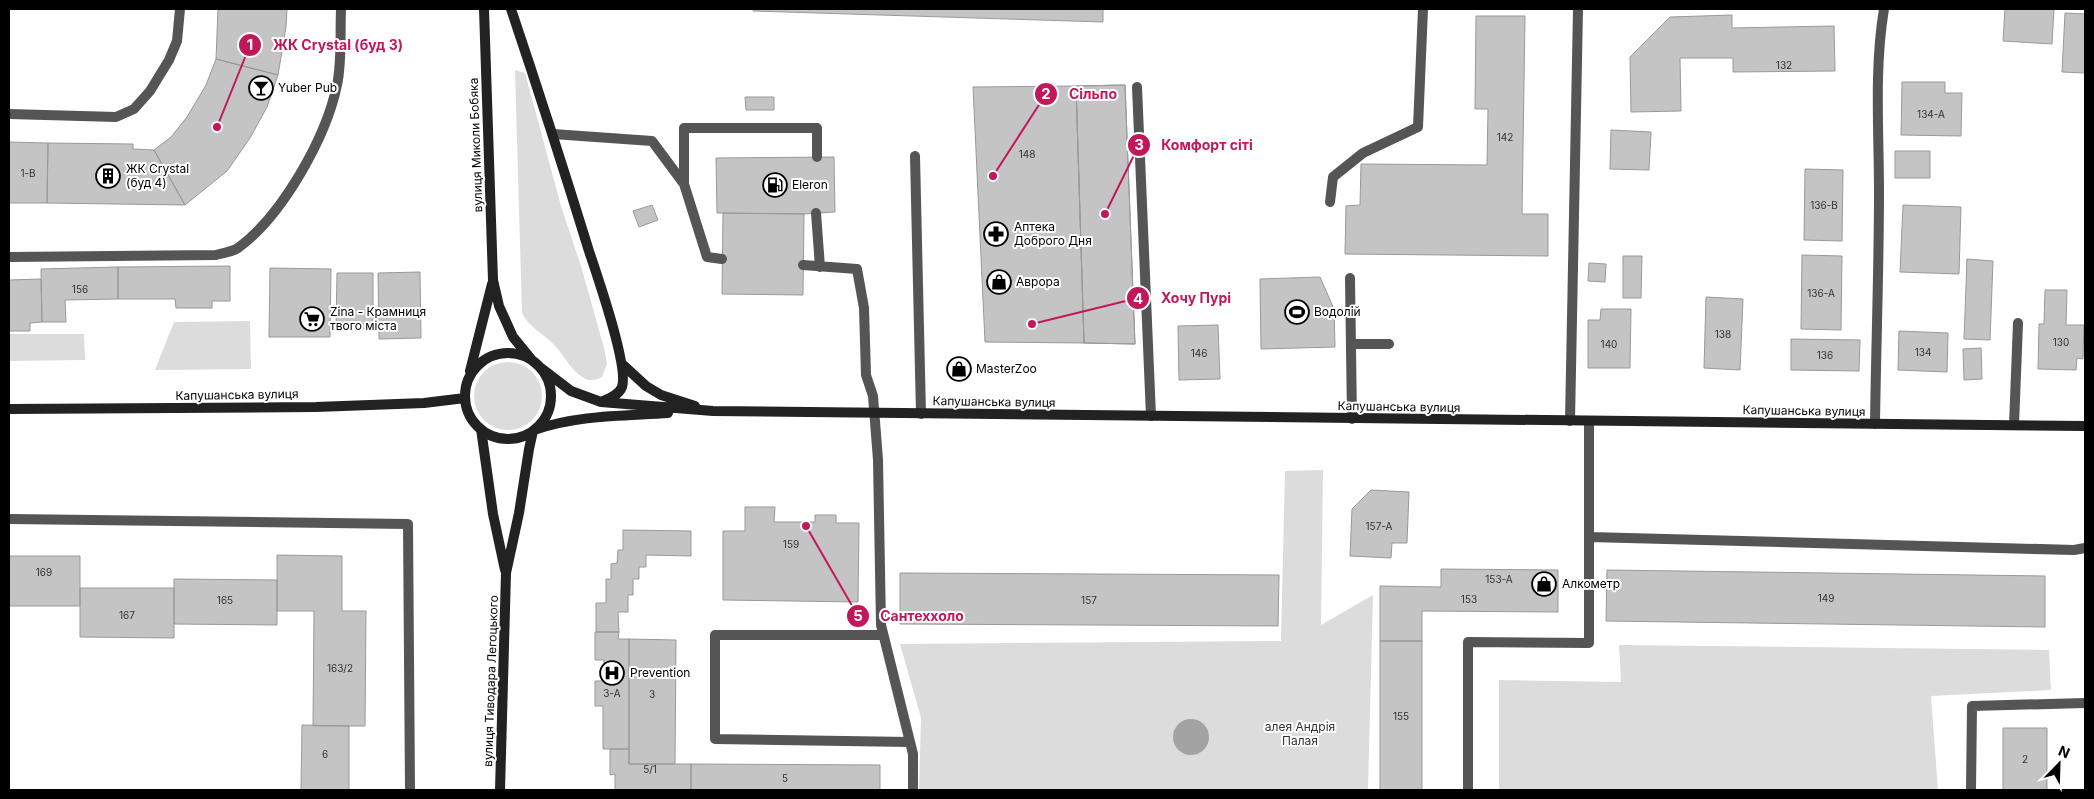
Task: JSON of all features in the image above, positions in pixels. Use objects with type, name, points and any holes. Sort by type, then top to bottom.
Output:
[{"type":"street","name":"вулиця Миколи Бобяка","points":[[484,9],[493,280],[499,306],[513,337],[531,360]]},
{"type":"street","points":[[512,9],[606,304],[622,364],[622,386],[614,397],[601,402]]},
{"type":"street","name":"вулиця Миколи Бобяка","points":[[469,375],[493,280]]},
{"type":"street","points":[[503,353],[518,354],[531,360],[541,368],[548,380],[550,404],[546,416],[534,431],[520,437],[506,438],[493,436],[481,429],[470,415],[465,398],[469,375],[477,365],[489,357],[503,353]]},
{"type":"street","points":[[622,364],[646,386],[661,395],[713,411]]},
{"type":"street","name":"Капушанська вулиця","points":[[541,368],[571,391],[601,402],[713,411],[2085,426]]},
{"type":"street","name":"Капушанська вулиця","points":[[9,410],[316,406],[424,403],[465,398]]},
{"type":"street","name":"Капушанська вулиця","points":[[534,431],[555,423],[581,418],[713,411]]},
{"type":"street","name":"вулиця Тиводара Легоцького","points":[[481,429],[493,514],[506,573]]},
{"type":"street","name":"вулиця Тиводара Легоцького","points":[[500,790],[506,573],[519,513],[529,448],[534,431]]},
{"type":"lane","points":[[9,114],[116,117],[134,109],[150,91],[169,60],[177,40],[180,9]]},
{"type":"lane","points":[[9,258],[216,255],[236,249],[278,210],[297,180],[316,143],[337,84],[341,9]]},
{"type":"lane","points":[[1330,202],[1333,177],[1363,153],[1418,127],[1423,9]]},
{"type":"lane","points":[[1570,421],[1578,9]]},
{"type":"lane","points":[[1874,424],[1878,68],[1884,9]]},
{"type":"lane","points":[[1137,87],[1151,416]]},
{"type":"lane","points":[[722,259],[707,258],[684,184],[684,128],[817,128],[817,157]]},
{"type":"lane","points":[[553,134],[652,141],[684,184]]},
{"type":"lane","points":[[915,156],[921,414]]},
{"type":"lane","points":[[816,213],[820,267]]},
{"type":"lane","points":[[804,266],[858,269],[864,308],[866,375],[873,396],[878,460],[881,626],[913,754],[913,790]]},
{"type":"lane","points":[[1350,278],[1352,418]]},
{"type":"lane","points":[[2014,426],[2018,323]]},
{"type":"lane","points":[[1351,344],[1389,344]]},
{"type":"lane","points":[[1468,790],[1468,642],[1589,643],[1589,421]]},
{"type":"lane","points":[[9,519],[408,524],[410,790]]},
{"type":"lane","points":[[1589,537],[2074,550],[2085,548]]},
{"type":"lane","points":[[883,636],[714,635],[715,739],[910,742]]},
{"type":"lane","points":[[1972,790],[1972,706],[2085,703]]},
{"type":"green space","points":[[515,70],[525,73],[561,206],[581,266],[604,348],[607,364],[602,377],[595,380],[586,379],[579,375],[555,346],[529,323],[522,313]]},
{"type":"green space","points":[[250,321],[251,369],[155,370],[174,322]]},
{"type":"green space","points":[[9,334],[84,334],[85,360],[9,361]]},
{"type":"green space","points":[[508,362],[521,365],[532,372],[539,383],[542,396],[539,409],[532,420],[521,427],[508,430],[495,427],[484,420],[477,409],[474,396],[477,383],[484,372],[495,365]]},
{"type":"green space","name":"алея Андрія Палая","points":[[1323,470],[1321,625],[1373,595],[1368,790],[919,790],[921,718],[900,644],[1281,641],[1285,471]]},
{"type":"green space","points":[[1619,645],[2049,650],[2051,690],[1931,696],[1938,790],[1499,790],[1499,680],[1621,682]]},
{"type":"shaded area","points":[[1191,719],[1204,724],[1209,737],[1204,750],[1191,755],[1178,750],[1173,737],[1178,724]]},
{"type":"building","points":[[218,9],[287,9],[278,75],[216,59]]},
{"type":"building","points":[[753,9],[1103,9],[1103,22],[753,11]]},
{"type":"building","points":[[2005,9],[2054,9],[2052,44],[2003,41]]},
{"type":"building","points":[[2065,13],[2085,14],[2085,73],[2062,72]]},
{"type":"building","points":[[1732,15],[1732,28],[1834,26],[1835,71],[1733,72],[1733,58],[1680,58],[1681,111],[1631,112],[1630,57],[1670,17]]},
{"type":"building","points":[[1476,16],[1525,16],[1522,214],[1548,214],[1548,256],[1345,254],[1346,206],[1360,205],[1361,164],[1487,165],[1488,109],[1475,109]]},
{"type":"building","points":[[216,59],[278,75],[267,107],[250,138],[227,171],[185,205],[154,150],[171,137],[187,117],[206,85]]},
{"type":"building","points":[[1902,82],[1945,82],[1945,93],[1962,93],[1961,136],[1901,135]]},
{"type":"building","points":[[1125,85],[1135,344],[1084,343],[1076,86]]},
{"type":"building","points":[[1125,85],[1135,344],[1084,343],[1076,86]]},
{"type":"building","points":[[1076,86],[1084,343],[985,342],[973,87]]},
{"type":"building","points":[[745,97],[774,97],[774,110],[746,110]]},
{"type":"building","points":[[1611,130],[1651,132],[1649,170],[1610,169]]},
{"type":"building","points":[[9,142],[48,143],[47,203],[9,203]]},
{"type":"building","name":"ЖК Crystal (буд 4)","points":[[48,143],[133,144],[133,149],[154,150],[185,205],[47,203]]},
{"type":"building","points":[[1895,151],[1930,151],[1930,178],[1895,178]]},
{"type":"building","name":"Eleron","points":[[834,157],[835,212],[804,214],[717,213],[716,158]]},
{"type":"building","points":[[1805,169],[1843,170],[1842,241],[1804,240]]},
{"type":"building","points":[[652,205],[658,220],[639,227],[633,211]]},
{"type":"building","points":[[1903,205],[1961,207],[1959,274],[1900,272]]},
{"type":"building","points":[[723,213],[804,214],[803,295],[722,294]]},
{"type":"building","points":[[1802,255],[1842,256],[1841,330],[1801,329]]},
{"type":"building","points":[[1623,256],[1642,256],[1641,298],[1623,298]]},
{"type":"building","points":[[1967,259],[1993,261],[1990,340],[1964,339]]},
{"type":"building","points":[[1589,263],[1606,264],[1605,282],[1588,281]]},
{"type":"building","points":[[230,266],[230,301],[212,301],[212,308],[176,308],[175,299],[118,299],[118,267]]},
{"type":"building","points":[[118,267],[118,299],[65,300],[66,322],[42,322],[41,269]]},
{"type":"building","points":[[270,268],[331,269],[330,337],[269,337]]},
{"type":"building","points":[[420,272],[421,338],[379,339],[378,273]]},
{"type":"building","points":[[337,273],[373,273],[373,329],[336,329]]},
{"type":"building","points":[[1320,277],[1334,309],[1335,347],[1261,349],[1260,279]]},
{"type":"building","points":[[41,279],[42,322],[30,323],[30,331],[9,331],[9,280]]},
{"type":"building","points":[[2045,290],[2067,290],[2066,325],[2084,325],[2083,359],[2077,358],[2076,370],[2038,369],[2039,324],[2044,324]]},
{"type":"building","points":[[1706,297],[1743,299],[1740,370],[1704,368]]},
{"type":"building","points":[[1601,309],[1631,309],[1630,368],[1588,368],[1588,320],[1600,320]]},
{"type":"building","points":[[1218,325],[1220,379],[1179,380],[1178,326]]},
{"type":"building","points":[[1899,331],[1948,333],[1947,372],[1898,370]]},
{"type":"building","points":[[1791,339],[1860,340],[1859,371],[1791,370]]},
{"type":"building","points":[[1981,348],[1982,379],[1964,380],[1963,349]]},
{"type":"building","points":[[1371,490],[1409,492],[1407,543],[1392,543],[1391,558],[1350,556],[1352,509]]},
{"type":"building","points":[[745,507],[775,507],[774,522],[815,522],[815,515],[836,515],[836,523],[859,523],[858,602],[723,600],[723,531],[745,531]]},
{"type":"building","points":[[623,530],[691,531],[691,556],[646,555],[646,567],[639,567],[639,579],[633,579],[633,595],[628,595],[628,612],[618,612],[619,632],[596,632],[596,603],[606,603],[606,579],[611,579],[611,564],[617,563],[618,550],[623,550]]},
{"type":"building","points":[[277,555],[342,556],[342,611],[366,611],[365,726],[313,726],[314,611],[277,611]]},
{"type":"building","points":[[9,556],[80,556],[80,606],[9,606]]},
{"type":"building","points":[[1441,569],[1558,570],[1558,612],[1422,611],[1422,641],[1380,641],[1380,586],[1441,587]]},
{"type":"building","points":[[1607,570],[2045,576],[2045,627],[1606,621]]},
{"type":"building","points":[[900,573],[1279,575],[1278,626],[900,624]]},
{"type":"building","points":[[174,579],[277,580],[277,625],[174,624]]},
{"type":"building","points":[[80,588],[174,588],[174,638],[80,637]]},
{"type":"building","points":[[595,632],[619,632],[618,639],[629,639],[629,749],[603,749],[603,706],[595,706],[595,681],[604,681],[604,660],[595,660]]},
{"type":"building","points":[[629,639],[676,640],[675,764],[629,764]]},
{"type":"building","points":[[1380,641],[1422,641],[1422,790],[1380,790]]},
{"type":"building","points":[[302,725],[349,726],[349,790],[301,790]]},
{"type":"building","points":[[2003,728],[2047,728],[2047,790],[2003,790]]},
{"type":"building","points":[[610,749],[629,749],[629,764],[691,764],[691,790],[615,790],[615,774],[610,775]]},
{"type":"building","points":[[691,764],[880,765],[880,790],[691,790]]},
{"type":"place","name":"Yuber Pub","points":[[261,88]]},
{"type":"place","name":"ЖК Crystal (буд 3)","points":[[217,127]]},
{"type":"place","name":"ЖК Crystal (буд 4)","points":[[108,176]]},
{"type":"place","name":"Сільпо","points":[[993,176]]},
{"type":"place","name":"Eleron","points":[[775,185]]},
{"type":"place","name":"Комфорт сіті","points":[[1105,214]]},
{"type":"place","name":"Аптека Доброго Дня","points":[[996,234]]},
{"type":"place","name":"Аврора","points":[[999,282]]},
{"type":"place","name":"Водолій","points":[[1297,312]]},
{"type":"place","name":"Zina - Крамниця твого міста","points":[[312,319]]},
{"type":"place","name":"Хочу Пурі","points":[[1032,324]]},
{"type":"place","name":"MasterZoo","points":[[959,369]]},
{"type":"place","name":"Сантеххоло","points":[[806,526]]},
{"type":"place","name":"Алкометр","points":[[1544,584]]},
{"type":"place","name":"Prevention","points":[[612,673]]}]
